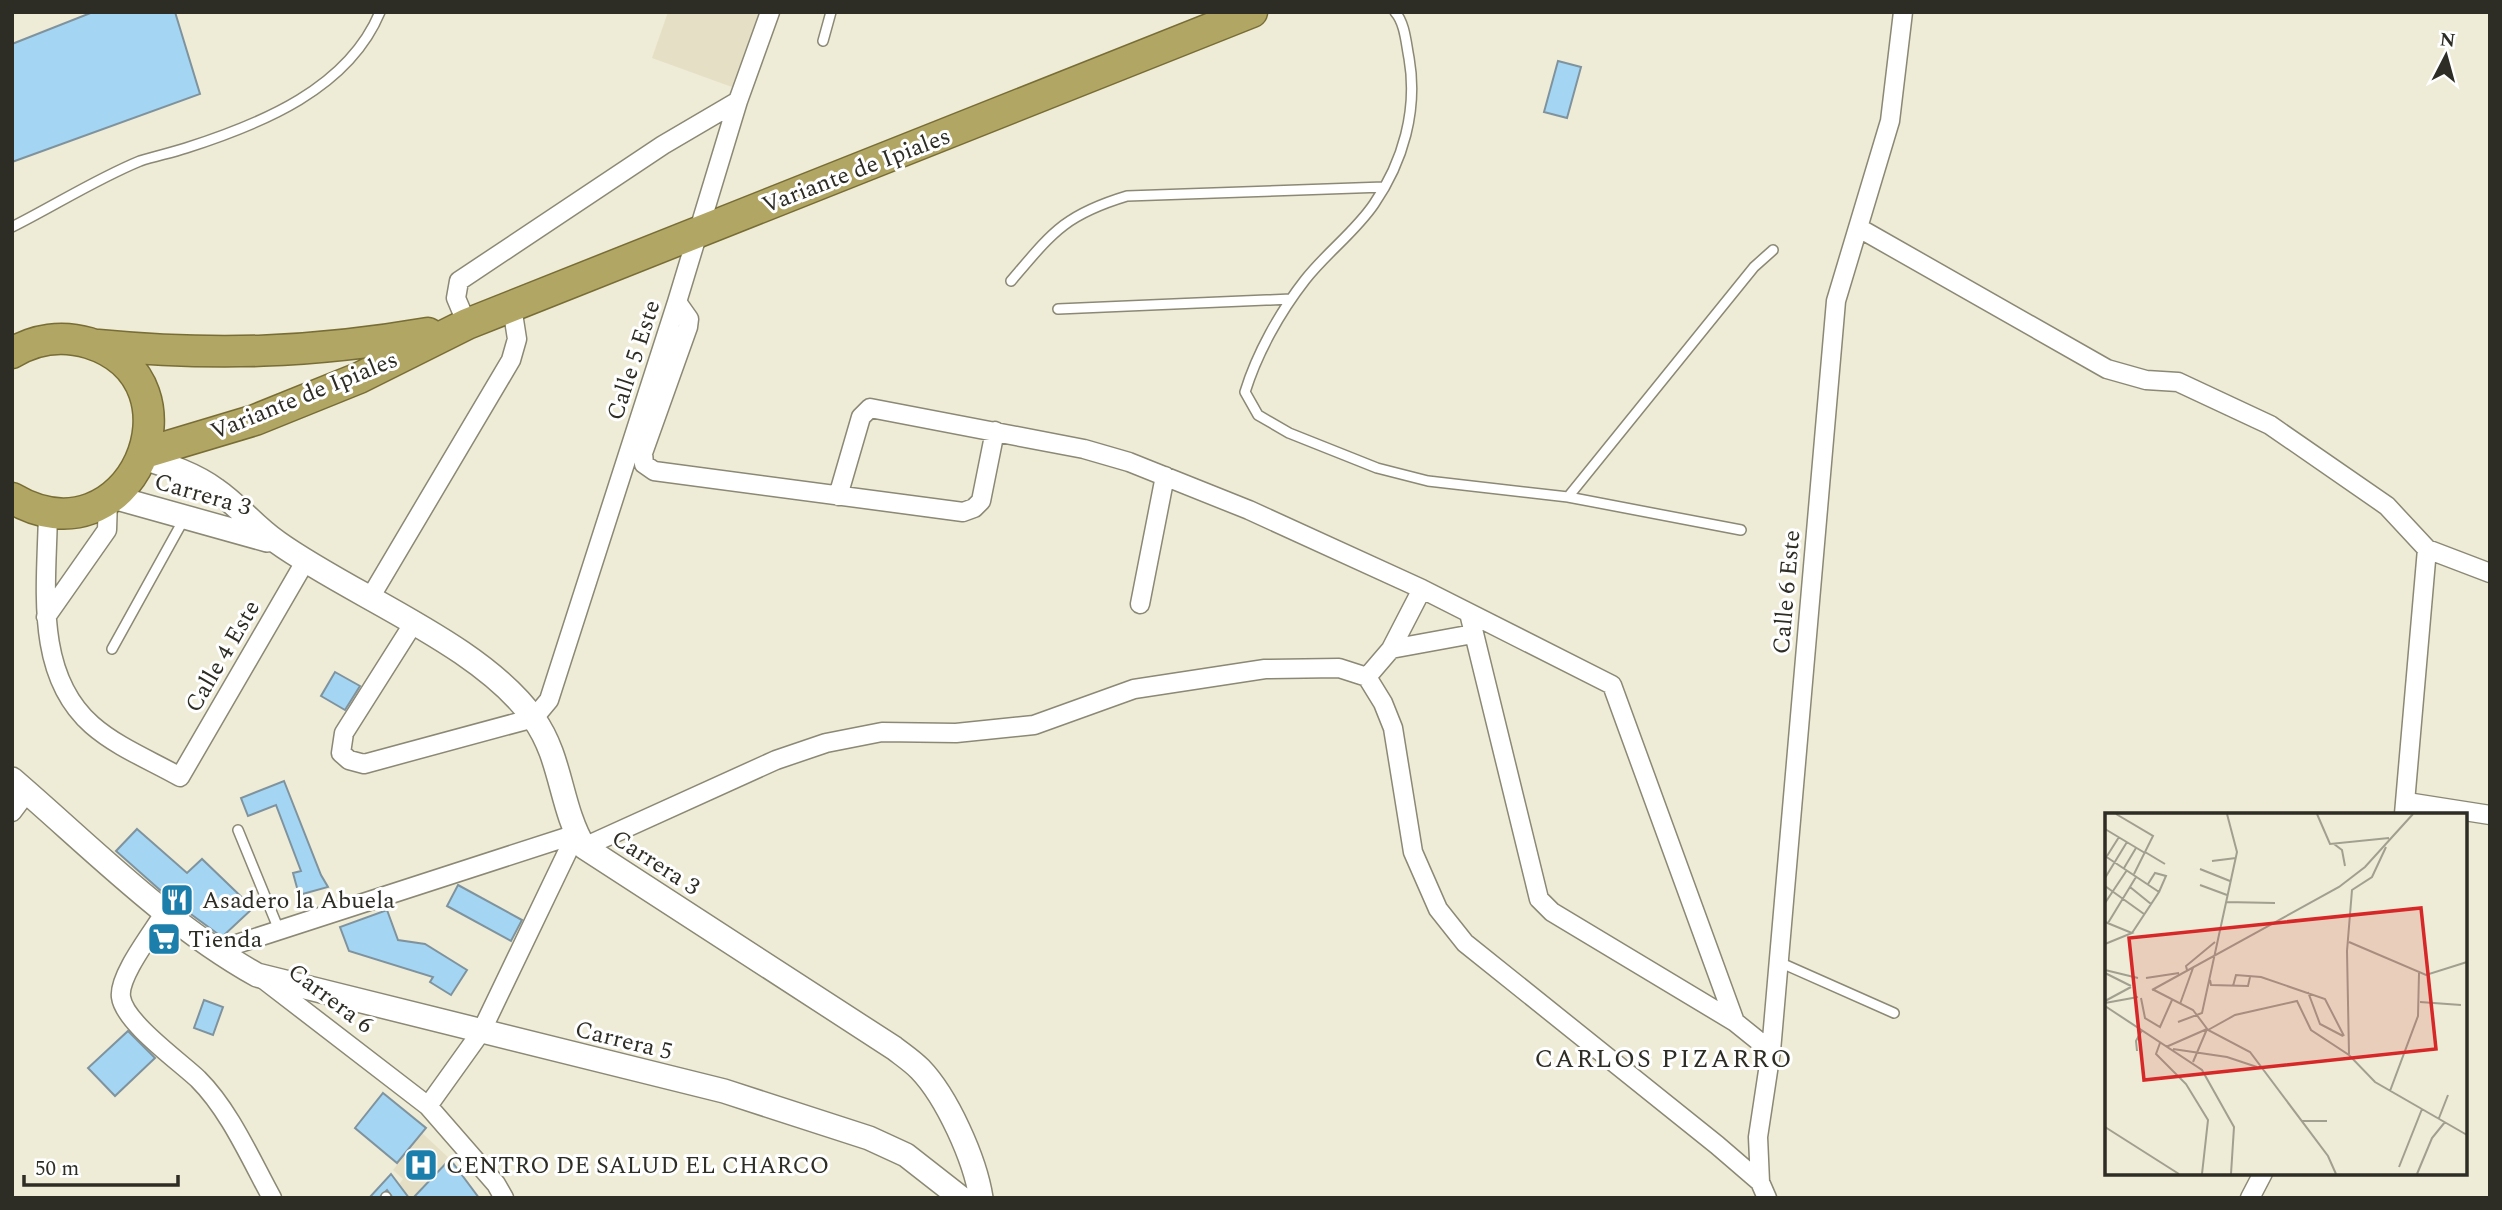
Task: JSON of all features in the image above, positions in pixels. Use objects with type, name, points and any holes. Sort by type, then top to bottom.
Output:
[{"type":"highway","name":"Variante de Ipiales","points":[[144,456],[266,416],[359,378],[463,326],[1252,12]]},
{"type":"highway","name":"Variante de Ipiales","points":[[27,339],[69,339],[96,345],[187,353],[278,352],[369,343],[463,326]]},
{"type":"highway","points":[[12,354],[27,339]]},
{"type":"highway","points":[[26,506],[79,512],[111,499],[126,486],[144,456],[149,416],[141,390],[126,367],[96,345]]},
{"type":"street","name":"Calle 5 Este","points":[[534,718],[549,700],[677,302],[738,100],[770,12]]},
{"type":"street","name":"Calle 6 Este","points":[[1764,1190],[1758,1137],[1771,1051],[1836,302],[1890,121],[1903,12]]},
{"type":"street","points":[[463,326],[456,298],[459,281],[663,145],[738,100]]},
{"type":"street","points":[[1859,228],[2107,369],[2146,380],[2178,382],[2270,425],[2387,506],[2427,549],[2490,573]]},
{"type":"street","points":[[677,302],[689,319],[688,327],[643,453],[644,464],[654,471],[963,512],[974,508],[981,500],[995,431]]},
{"type":"street","points":[[370,598],[511,360],[517,339],[512,307]]},
{"type":"street","points":[[838,496],[861,418],[870,408],[1084,449],[1165,476],[1249,510],[1422,589],[1612,685],[1735,1022]]},
{"type":"street","name":"Carrera 3","points":[[144,456],[182,470],[218,491],[277,543],[474,662],[514,695],[534,718],[553,749],[580,840],[894,1048],[920,1069],[941,1099],[975,1169],[981,1198]]},
{"type":"street","points":[[1140,604],[1165,476]]},
{"type":"street","points":[[46,617],[107,530],[111,499]]},
{"type":"street","name":"Carrera 3","points":[[111,499],[186,516],[277,543]]},
{"type":"street","points":[[26,506],[46,617]]},
{"type":"street","points":[[2427,549],[2406,808],[2466,813]]},
{"type":"street","name":"Calle 4 Este","points":[[46,617],[62,688],[76,709],[95,728],[180,777],[306,560]]},
{"type":"street","points":[[1367,677],[1391,649],[1422,589]]},
{"type":"street","points":[[1469,613],[1539,899],[1552,912],[1735,1022],[1771,1051]]},
{"type":"street","points":[[413,624],[344,733],[341,753],[349,760],[364,764],[534,718]]},
{"type":"street","points":[[1391,649],[1473,634]]},
{"type":"street","points":[[215,951],[580,840],[776,760],[826,743],[882,732],[957,733],[1034,725],[1134,690],[1265,669],[1339,668],[1367,677],[1383,703],[1393,728],[1413,852],[1438,909],[1465,943],[1764,1190]]},
{"type":"street","points":[[12,812],[20,786]]},
{"type":"street","name":"Carrera 6","points":[[20,786],[165,912],[215,951],[257,975],[428,1105],[496,1184],[503,1197]]},
{"type":"street","points":[[2467,813],[2490,815]]},
{"type":"street","points":[[428,1105],[481,1032],[580,840]]},
{"type":"street","points":[[165,912],[121,984],[121,1000],[133,1020],[200,1080],[217,1102],[272,1198]]},
{"type":"street","name":"Carrera 5","points":[[257,975],[724,1091],[869,1138],[906,1155],[961,1198]]},
{"type":"street","points":[[2250,1198],[2262,1175]]},
{"type":"lane","points":[[12,227],[139,162],[261,121],[313,91],[350,61],[370,36],[380,12]]},
{"type":"lane","points":[[824,41],[831,12]]},
{"type":"lane","points":[[1395,12],[1405,35],[1410,65],[1409,126],[1401,158],[1373,205],[1291,299],[1252,369],[1245,392],[1258,415],[1289,433],[1377,468],[1429,481],[1567,497],[1741,530]]},
{"type":"lane","points":[[1011,281],[1055,229],[1090,207],[1127,196],[1384,187]]},
{"type":"lane","points":[[1567,497],[1754,267],[1773,250]]},
{"type":"lane","points":[[1058,309],[1291,299]]},
{"type":"lane","points":[[112,649],[186,516]]},
{"type":"lane","points":[[238,830],[279,930]]},
{"type":"lane","points":[[1779,962],[1894,1013]]},
{"type":"shaded area","points":[[668,12],[759,12],[732,87],[652,58]]},
{"type":"shaded area","name":"CENTRO DE SALUD EL CHARCO","points":[[422,1133],[450,1159],[413,1198],[409,1198],[397,1187],[403,1179],[393,1170]]},
{"type":"building","points":[[93,12],[175,12],[200,94],[12,162],[12,44]]},
{"type":"building","points":[[1558,61],[1581,67],[1567,118],[1544,112]]},
{"type":"building","points":[[335,672],[360,686],[345,710],[321,696]]},
{"type":"building","points":[[284,781],[328,887],[299,895],[293,873],[301,871],[276,805],[248,816],[241,798]]},
{"type":"building","points":[[137,829],[187,873],[202,859],[253,908],[222,937],[169,898],[116,851]]},
{"type":"building","points":[[458,885],[522,920],[511,941],[447,906]]},
{"type":"building","points":[[387,910],[398,940],[425,944],[467,970],[451,995],[430,982],[433,977],[349,951],[340,927]]},
{"type":"building","points":[[204,1000],[223,1007],[213,1035],[194,1028]]},
{"type":"building","points":[[128,1031],[155,1058],[115,1096],[88,1068]]},
{"type":"building","points":[[383,1093],[426,1128],[397,1163],[355,1128]]},
{"type":"building","points":[[450,1159],[479,1198],[413,1198]]},
{"type":"building","points":[[391,1174],[409,1198],[393,1198],[387,1190],[379,1198],[369,1198]]},
{"type":"place","name":"Asadero la Abuela","points":[[177,900]]},
{"type":"place","name":"Tienda","points":[[164,939]]},
{"type":"place","name":"CENTRO DE SALUD EL CHARCO","points":[[421,1165]]},
{"type":"district","name":"CARLOS PIZARRO","points":[[1664,1058]]}]
